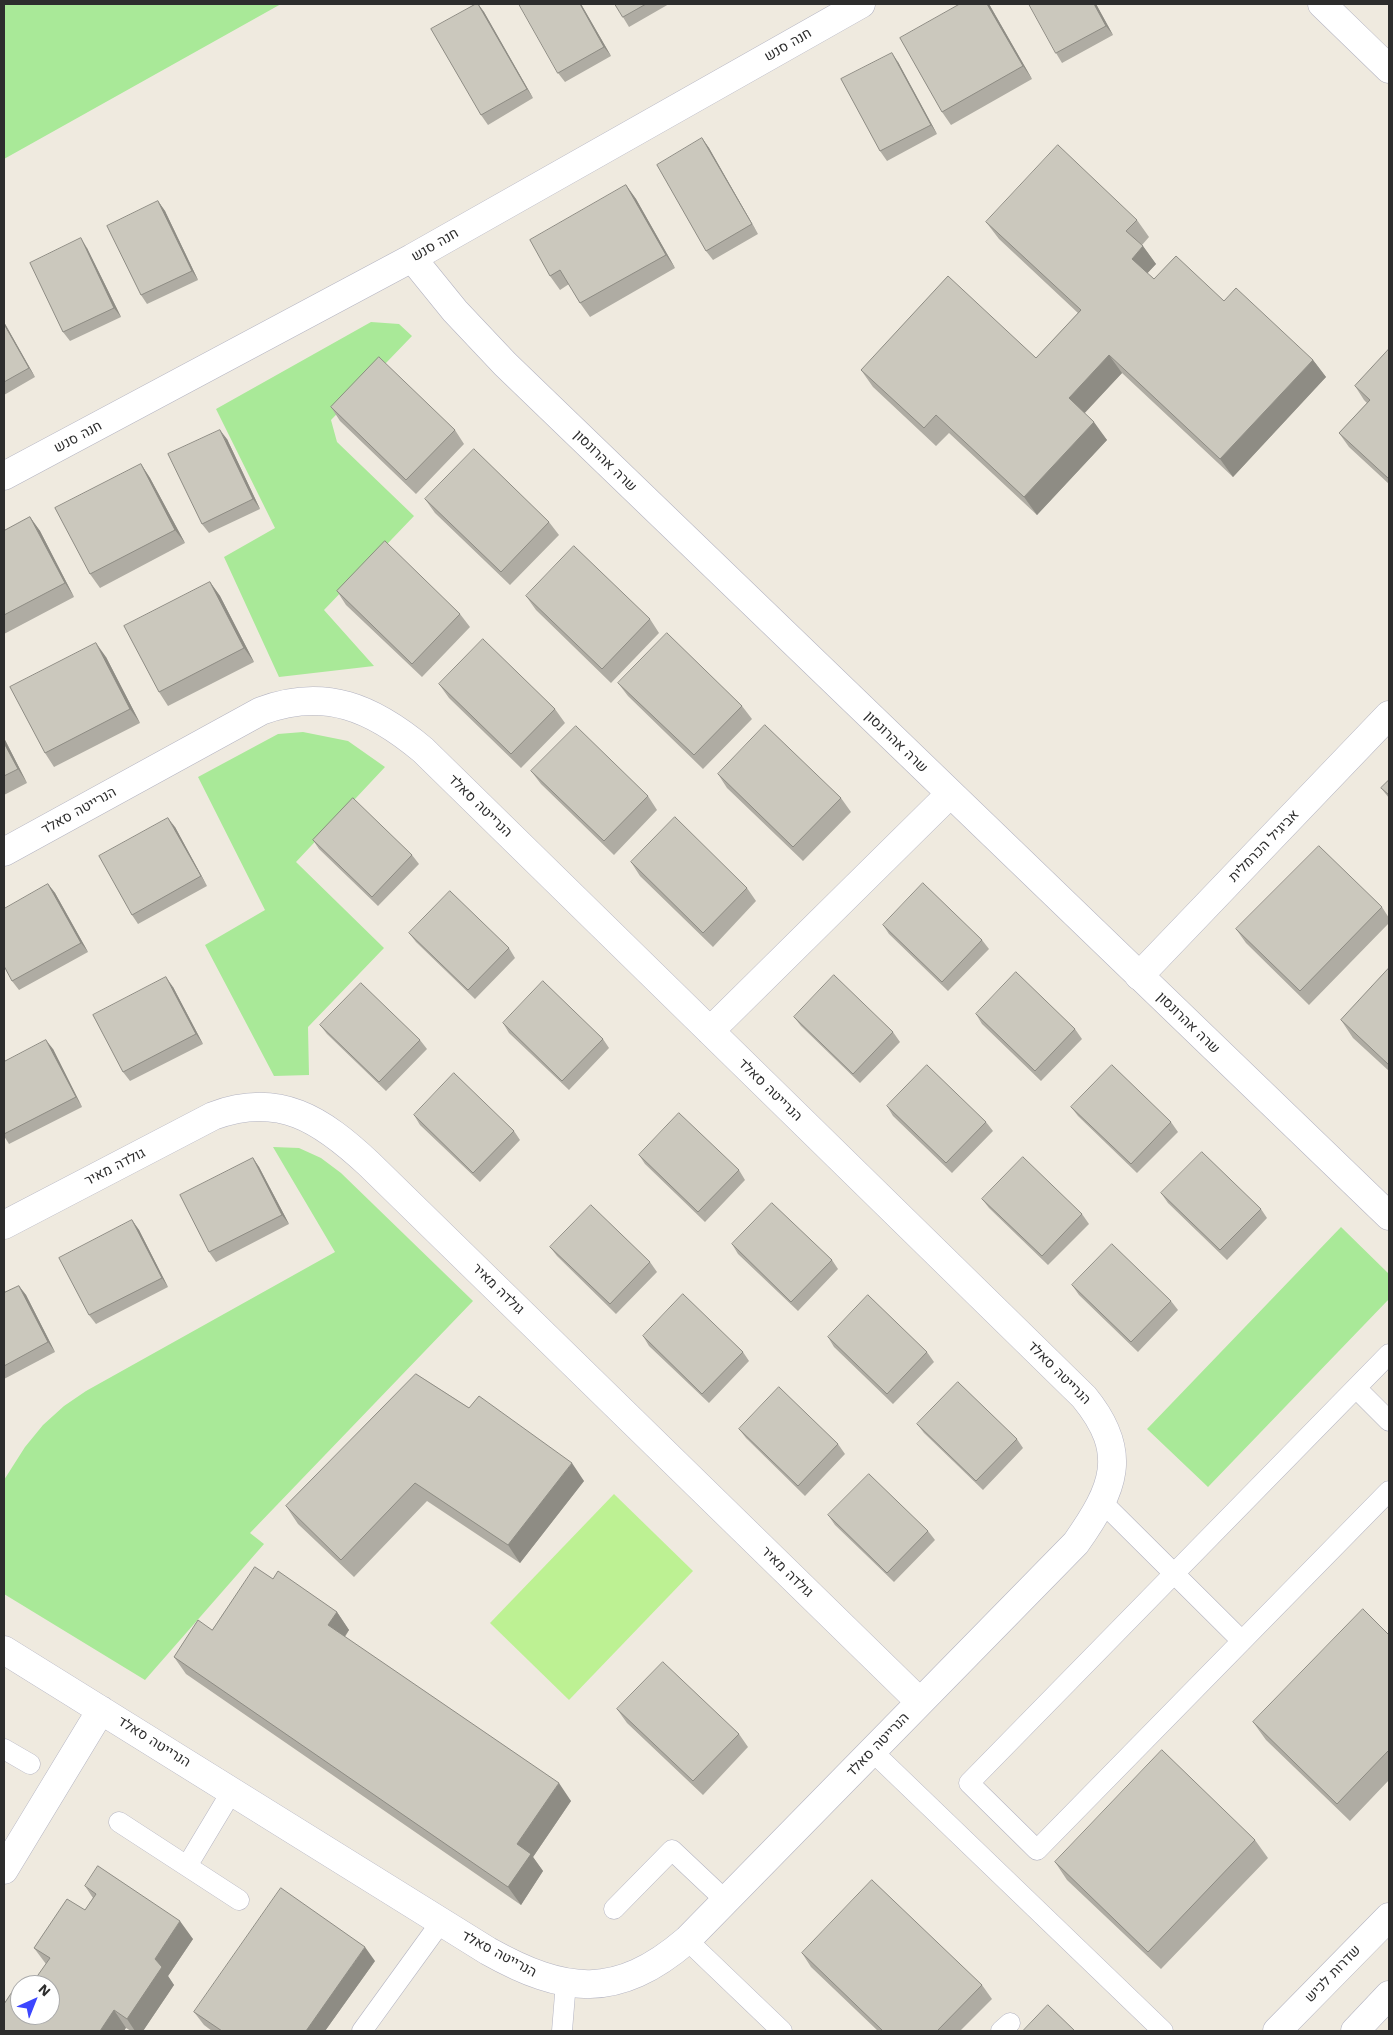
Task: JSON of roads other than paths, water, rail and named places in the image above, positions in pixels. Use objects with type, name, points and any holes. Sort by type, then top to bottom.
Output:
[{"type":"street","name":"חנה סנש","points":[[4,476],[412,258],[861,4]]},
{"type":"street","points":[[1322,4],[1389,69]]},
{"type":"street","name":"שרה אהרונסון","points":[[412,258],[455,311],[505,364],[1389,1216]]},
{"type":"street","name":"הנרייטה סאלד","points":[[4,852],[261,711],[296,700],[314,700],[351,706],[387,723],[424,750],[1092,1407],[1105,1428],[1112,1459],[1112,1474],[1102,1502],[1076,1543],[686,1940],[666,1957],[645,1970],[625,1979],[586,1985],[546,1978],[508,1962],[102,1710],[5,1655]]},
{"type":"street","name":"אביגיל הכרמלית","points":[[1139,976],[1389,715]]},
{"type":"street","points":[[710,1031],[950,794]]},
{"type":"street","name":"גולדה מאיר","points":[[4,1224],[228,1110],[243,1106],[273,1107],[288,1110],[320,1124],[336,1134],[369,1164],[920,1702]]},
{"type":"street","points":[[4,1870],[102,1710]]},
{"type":"street","name":"שדרות לכיש","points":[[1278,2031],[1389,1918]]},
{"type":"street","points":[[1355,2031],[1389,1996]]},
{"type":"lane","points":[[1389,1354],[969,1783],[1037,1850],[1389,1491]]},
{"type":"lane","points":[[1356,1388],[1389,1420]]},
{"type":"lane","points":[[1102,1502],[1242,1641]]},
{"type":"lane","points":[[4,1749],[30,1764]]},
{"type":"lane","points":[[872,1751],[1163,2031]]},
{"type":"lane","points":[[187,1866],[232,1791]]},
{"type":"lane","points":[[119,1822],[239,1900]]},
{"type":"lane","points":[[614,1909],[672,1850],[725,1900]]},
{"type":"lane","points":[[362,2031],[441,1922]]},
{"type":"lane","points":[[686,1940],[782,2031]]},
{"type":"lane","points":[[562,2031],[566,1982]]}]
